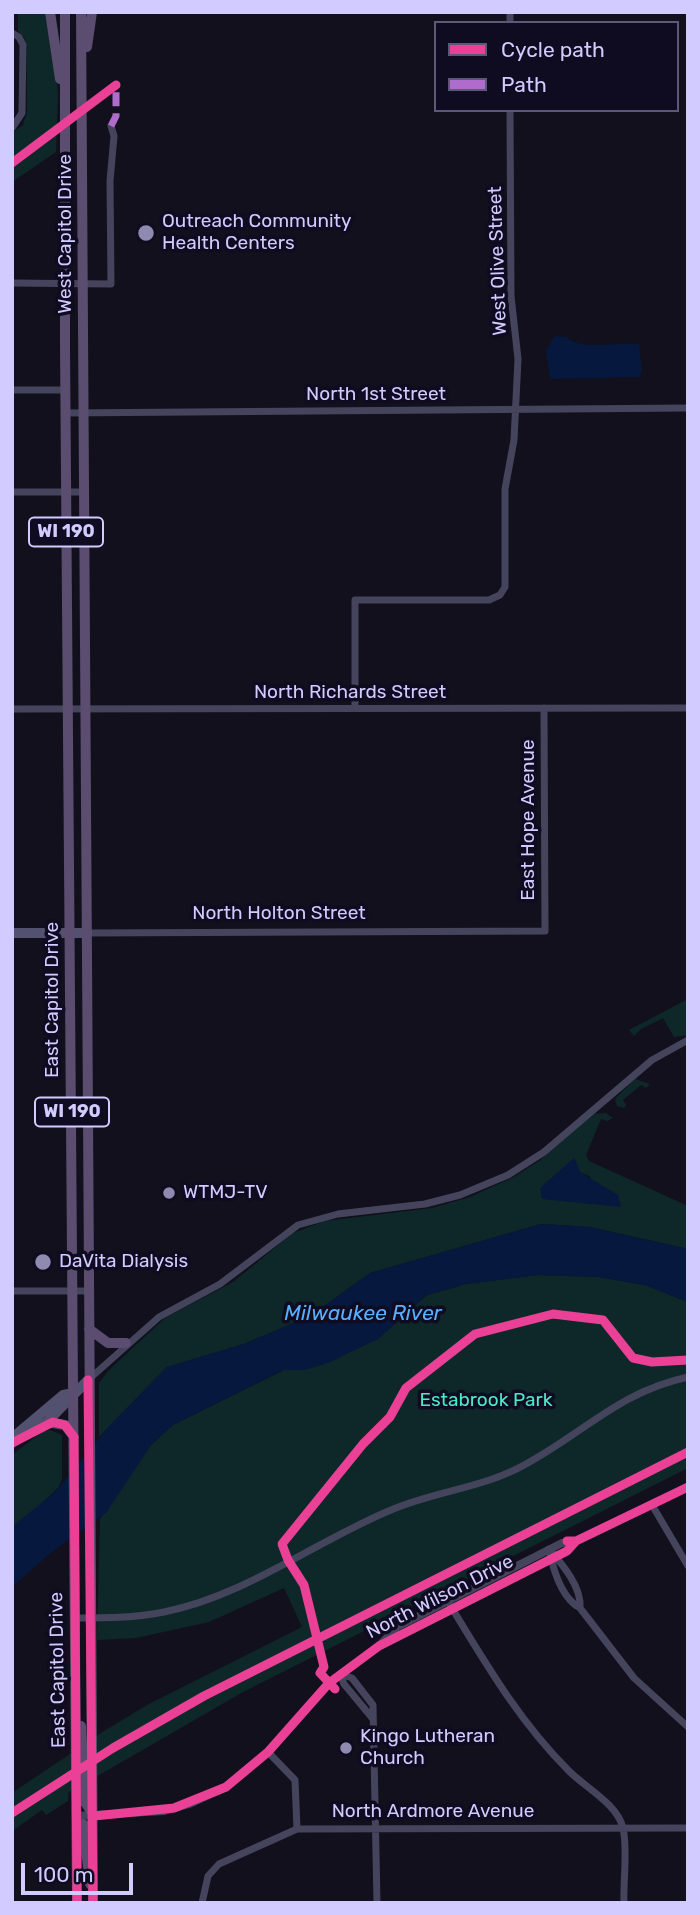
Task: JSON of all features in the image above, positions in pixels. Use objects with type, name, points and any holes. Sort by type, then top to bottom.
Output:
[{"type":"main road","points":[[50,12],[64,108]]},
{"type":"main road","name":"West Capitol Drive","points":[[65,12],[65,390]]},
{"type":"main road","name":"West Capitol Drive","points":[[81,12],[85,412]]},
{"type":"main road","points":[[82,77],[92,12]]},
{"type":"main road","name":"East Capitol Drive","points":[[65,390],[76,1816],[85,1900]]},
{"type":"main road","name":"East Capitol Drive","points":[[85,412],[88,1426],[94,1816],[85,1900]]},
{"type":"main road","name":"North Holton Street","points":[[12,933],[88,933]]},
{"type":"main road","points":[[89,1329],[108,1343],[126,1343]]},
{"type":"main road","points":[[12,1441],[47,1422],[88,1380]]},
{"type":"main road","points":[[12,1441],[63,1395],[74,1393]]},
{"type":"main road","points":[[47,1422],[65,1425],[74,1437]]},
{"type":"main road","points":[[92,1735],[86,1721],[84,1699],[75,1700],[83,1739],[85,1802],[94,1816]]},
{"type":"main road","points":[[76,1816],[83,1826],[85,1900]]},
{"type":"street","points":[[12,33],[19,37],[23,46],[21,116],[12,128]]},
{"type":"street","name":"West Olive Street","points":[[355,708],[355,600],[489,600],[500,595],[505,587],[505,489],[514,440],[518,359],[511,296],[510,112]]},
{"type":"street","points":[[12,283],[111,284],[110,181],[114,136],[111,126]]},
{"type":"street","points":[[12,390],[65,390]]},
{"type":"street","name":"North 1st Street","points":[[65,413],[688,408]]},
{"type":"street","points":[[12,492],[85,492]]},
{"type":"street","name":"East Hope Avenue","points":[[544,708],[545,931]]},
{"type":"street","name":"North Richards Street","points":[[12,709],[688,708]]},
{"type":"street","name":"North Holton Street","points":[[88,933],[545,931]]},
{"type":"street","points":[[88,1380],[126,1343],[159,1317],[220,1284],[277,1239],[307,1221],[338,1214],[425,1205],[460,1195],[508,1175],[544,1152],[652,1060],[688,1040]]},
{"type":"street","points":[[12,1291],[89,1291]]},
{"type":"street","points":[[75,1618],[165,1612],[223,1593],[391,1509],[506,1475],[551,1450],[612,1406],[647,1388],[688,1377]]},
{"type":"street","name":"North Wilson Drive","points":[[450,1606],[549,1549],[576,1541],[688,1488]]},
{"type":"street","points":[[652,1505],[688,1566]]},
{"type":"street","name":"North Wilson Drive","points":[[76,1816],[156,1812],[189,1804],[226,1787],[268,1752],[303,1710],[340,1674],[379,1646],[397,1627],[554,1558],[570,1549],[576,1541]]},
{"type":"street","points":[[549,1549],[570,1603],[580,1608],[634,1678],[688,1727]]},
{"type":"street","points":[[450,1606],[479,1657],[533,1732],[569,1772],[614,1811],[623,1827],[624,1903]]},
{"type":"street","points":[[340,1674],[352,1678],[373,1705],[377,1903]]},
{"type":"street","points":[[268,1752],[295,1780],[297,1829]]},
{"type":"street","name":"North Ardmore Avenue","points":[[202,1903],[208,1876],[219,1864],[297,1829],[688,1828]]},
{"type":"green space","points":[[18,12],[47,12],[58,92],[56,152],[12,182],[12,133],[23,125],[27,112],[27,48],[24,37],[18,31]]},
{"type":"green space","points":[[688,999],[688,1035],[674,1037],[663,1018],[641,1029],[634,1036],[629,1030]]},
{"type":"green space","points":[[635,1079],[650,1084],[646,1088],[641,1085],[623,1100],[626,1105],[624,1108],[617,1106],[615,1099]]},
{"type":"green space","points":[[606,1113],[613,1118],[607,1121],[601,1119],[586,1155],[589,1161],[688,1206],[688,1249],[590,1227],[541,1224],[370,1273],[310,1316],[244,1344],[167,1367],[99,1437],[99,1383],[108,1371],[165,1318],[233,1282],[293,1233],[325,1221],[432,1208],[470,1197],[514,1177],[539,1161],[594,1114]],"holes":[[[574,1159],[580,1172],[591,1177],[542,1199]]]},
{"type":"green space","name":"Estabrook Park","points":[[538,1275],[599,1277],[645,1285],[688,1302],[688,1468],[243,1692],[68,1793],[68,1801],[46,1815],[42,1810],[12,1831],[12,1793],[149,1704],[302,1627],[284,1588],[209,1622],[136,1638],[97,1640],[100,1519],[151,1445],[173,1425],[284,1370],[378,1339],[427,1295],[466,1284]]},
{"type":"green space","points":[[50,1430],[62,1435],[62,1479],[58,1488],[12,1531],[12,1455],[42,1432]]},
{"type":"water","points":[[555,336],[590,345],[639,344],[642,372],[639,377],[550,379],[546,350]]},
{"type":"water","points":[[574,1158],[580,1172],[618,1195],[621,1207],[542,1199],[540,1188]]},
{"type":"water","name":"Milwaukee River","points":[[541,1224],[590,1227],[688,1249],[688,1302],[645,1285],[599,1277],[538,1275],[466,1284],[427,1295],[378,1339],[328,1363],[305,1370],[283,1370],[173,1425],[151,1445],[106,1513],[53,1551],[12,1587],[12,1527],[56,1491],[110,1425],[167,1367],[244,1344],[310,1316],[370,1273]]},
{"type":"marked path","points":[[111,126],[116,116],[116,85]]},
{"type":"cycle path","points":[[12,163],[116,85]]},
{"type":"cycle path","points":[[335,1689],[320,1673],[324,1667],[304,1585],[288,1560],[282,1544],[363,1444],[390,1417],[406,1388],[475,1334],[553,1314],[603,1320],[633,1358],[652,1362],[688,1360]]},
{"type":"cycle path","points":[[88,1380],[93,1903]]},
{"type":"cycle path","points":[[12,1443],[53,1422],[65,1425],[74,1437],[77,1903]]},
{"type":"cycle path","points":[[12,1813],[113,1748],[204,1696],[688,1452]]},
{"type":"cycle path","points":[[567,1541],[576,1541],[688,1487]]},
{"type":"cycle path","points":[[94,1816],[174,1808],[226,1787],[268,1752],[329,1683],[379,1646],[567,1551],[576,1541]]},
{"type":"place","name":"Outreach Community Health Centers","points":[[146,233]]},
{"type":"place","name":"WTMJ-TV","points":[[169,1193]]},
{"type":"place","name":"DaVita Dialysis","points":[[43,1262]]},
{"type":"place","name":"Kingo Lutheran Church","points":[[346,1748]]}]
